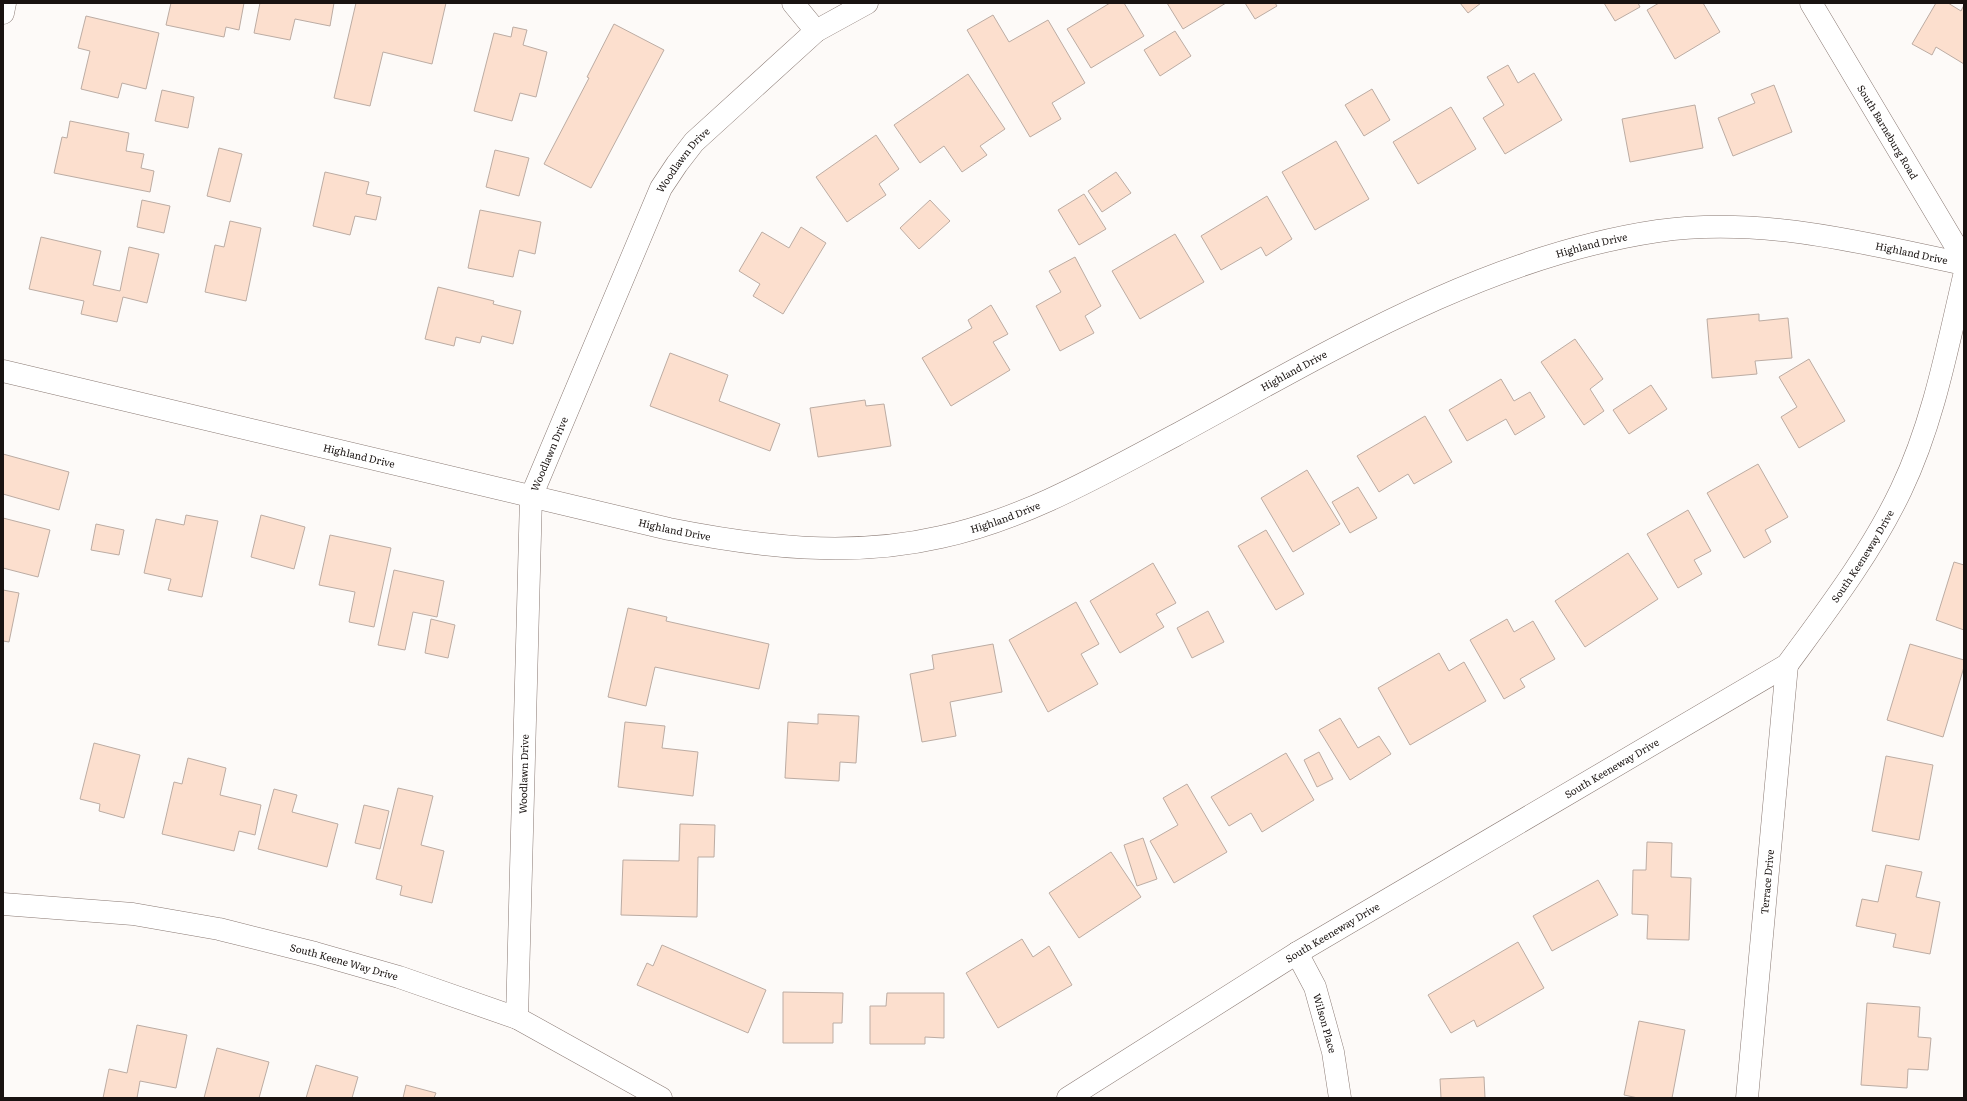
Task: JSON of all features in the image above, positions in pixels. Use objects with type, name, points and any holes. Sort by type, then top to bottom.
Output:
[{"type":"street","points":[[3,13],[5,3]]},
{"type":"street","points":[[793,3],[816,31]]},
{"type":"street","name":"Woodlawn Drive","points":[[517,1018],[531,497],[661,188],[677,164],[694,142],[816,31],[867,3]]},
{"type":"street","name":"South Barneburg Road","points":[[1811,3],[1964,260]]},
{"type":"street","name":"Highland Drive","points":[[3,371],[669,529],[764,545],[799,548],[855,549],[910,543],[943,537],[980,526],[1046,501],[1092,479],[1347,343],[1434,300],[1500,273],[1573,250],[1624,237],[1660,231],[1693,228],[1745,227],[1818,235],[1964,264]]},
{"type":"street","name":"South Keeneway Drive","points":[[1068,1098],[1297,953],[1787,665],[1828,610],[1870,546],[1901,490],[1930,415],[1964,276]]},
{"type":"street","name":"Terrace Drive","points":[[1747,1098],[1787,665]]},
{"type":"street","name":"South Keene Way Drive","points":[[3,904],[133,914],[219,929],[315,953],[399,977],[517,1018],[662,1098]]},
{"type":"street","name":"Wilson Place","points":[[1297,953],[1314,987],[1333,1052],[1340,1098]]},
{"type":"building","points":[[171,3],[244,3],[239,30],[226,27],[224,37],[166,25]]},
{"type":"building","points":[[260,3],[334,3],[330,26],[295,19],[290,40],[254,33]]},
{"type":"building","points":[[356,3],[446,3],[432,64],[383,52],[370,106],[334,98]]},
{"type":"building","points":[[1110,3],[1124,3],[1144,36],[1091,68],[1067,29]]},
{"type":"building","points":[[1167,3],[1226,3],[1183,29]]},
{"type":"building","points":[[1245,3],[1275,3],[1277,6],[1255,19]]},
{"type":"building","points":[[1460,3],[1481,3],[1468,13]]},
{"type":"building","points":[[1604,3],[1638,3],[1640,7],[1615,21]]},
{"type":"building","points":[[1659,3],[1703,3],[1720,32],[1675,59],[1647,10]]},
{"type":"building","points":[[1936,3],[1948,3],[1961,11],[1964,5],[1964,64],[1936,47],[1932,55],[1912,44]]},
{"type":"building","points":[[993,15],[1009,42],[1048,20],[1085,83],[1052,103],[1061,119],[1030,137],[967,30]]},
{"type":"building","points":[[86,16],[159,33],[146,89],[122,83],[118,98],[81,89],[90,51],[78,48]]},
{"type":"building","points":[[614,24],[664,50],[591,188],[544,164],[589,78],[587,77]]},
{"type":"building","points":[[513,27],[527,30],[523,45],[547,52],[536,97],[520,93],[512,121],[474,111],[494,33],[511,37]]},
{"type":"building","points":[[1175,31],[1191,56],[1160,76],[1144,50]]},
{"type":"building","points":[[1508,65],[1518,83],[1534,73],[1562,120],[1505,154],[1483,118],[1504,105],[1487,77]]},
{"type":"building","points":[[968,74],[1005,129],[980,146],[987,155],[962,172],[944,146],[920,163],[894,125]]},
{"type":"building","points":[[1774,85],[1792,132],[1733,156],[1718,118],[1755,103],[1751,94]]},
{"type":"building","points":[[1372,89],[1390,120],[1364,136],[1345,105]]},
{"type":"building","points":[[162,90],[194,97],[188,128],[155,121]]},
{"type":"building","points":[[1695,105],[1703,148],[1630,162],[1622,119]]},
{"type":"building","points":[[1451,107],[1476,149],[1418,184],[1393,142]]},
{"type":"building","points":[[70,121],[129,133],[126,151],[144,154],[141,168],[154,171],[150,192],[54,173],[62,137],[67,138]]},
{"type":"building","points":[[876,135],[899,169],[879,184],[886,195],[847,222],[816,177]]},
{"type":"building","points":[[1336,141],[1369,199],[1315,230],[1282,172]]},
{"type":"building","points":[[219,148],[242,154],[230,202],[207,196]]},
{"type":"building","points":[[495,150],[529,158],[519,196],[486,187]]},
{"type":"building","points":[[325,172],[369,182],[366,194],[381,197],[376,220],[355,216],[350,235],[313,226]]},
{"type":"building","points":[[1116,172],[1131,193],[1102,212],[1088,191]]},
{"type":"building","points":[[1084,194],[1106,229],[1079,245],[1058,210]]},
{"type":"building","points":[[1267,196],[1292,239],[1266,256],[1261,247],[1221,270],[1201,236]]},
{"type":"building","points":[[142,200],[170,206],[164,233],[137,227]]},
{"type":"building","points":[[930,200],[950,221],[919,249],[900,228]]},
{"type":"building","points":[[480,210],[541,222],[535,254],[519,250],[513,277],[468,268]]},
{"type":"building","points":[[230,221],[261,228],[246,301],[205,292],[215,245],[224,247]]},
{"type":"building","points":[[801,227],[826,243],[783,314],[753,296],[760,284],[739,271],[762,232],[789,248]]},
{"type":"building","points":[[1175,234],[1204,282],[1140,319],[1112,271]]},
{"type":"building","points":[[41,237],[101,251],[93,285],[120,291],[129,247],[159,254],[147,303],[123,297],[117,322],[81,314],[84,301],[29,289]]},
{"type":"building","points":[[1075,257],[1101,306],[1085,316],[1094,333],[1060,351],[1036,306],[1061,292],[1049,271]]},
{"type":"building","points":[[438,287],[494,301],[493,304],[521,311],[513,344],[482,336],[480,343],[456,337],[454,346],[425,339]]},
{"type":"building","points":[[991,305],[1008,334],[993,342],[1010,370],[951,406],[922,358],[972,328],[968,320]]},
{"type":"building","points":[[1759,314],[1759,321],[1788,318],[1792,358],[1755,361],[1757,374],[1712,378],[1707,319]]},
{"type":"building","points":[[1575,339],[1603,379],[1590,389],[1604,411],[1584,425],[1541,362]]},
{"type":"building","points":[[670,353],[728,375],[719,401],[780,424],[770,451],[650,406]]},
{"type":"building","points":[[1809,359],[1845,421],[1799,448],[1781,417],[1797,407],[1779,377]]},
{"type":"building","points":[[1501,379],[1514,401],[1530,392],[1545,417],[1515,435],[1506,419],[1467,441],[1449,410]]},
{"type":"building","points":[[1651,385],[1667,409],[1629,434],[1613,410]]},
{"type":"building","points":[[865,400],[866,406],[884,404],[891,446],[818,457],[810,408]]},
{"type":"building","points":[[1425,416],[1452,462],[1414,484],[1408,474],[1379,492],[1357,456]]},
{"type":"building","points":[[3,454],[69,472],[59,510],[3,494]]},
{"type":"building","points":[[1758,464],[1788,517],[1765,530],[1771,542],[1744,558],[1707,493]]},
{"type":"building","points":[[1307,470],[1340,524],[1293,552],[1261,498]]},
{"type":"building","points":[[1358,487],[1377,518],[1350,533],[1332,502]]},
{"type":"building","points":[[1688,510],[1711,551],[1694,560],[1702,574],[1678,588],[1647,534]]},
{"type":"building","points":[[186,515],[218,521],[202,597],[168,590],[171,579],[144,573],[156,519],[184,525]]},
{"type":"building","points":[[261,515],[305,527],[294,569],[251,557]]},
{"type":"building","points":[[3,518],[50,530],[38,577],[3,568]]},
{"type":"building","points":[[96,524],[124,530],[119,555],[91,550]]},
{"type":"building","points":[[1266,530],[1304,594],[1276,610],[1238,546]]},
{"type":"building","points":[[330,535],[391,548],[374,627],[349,622],[355,592],[319,585]]},
{"type":"building","points":[[1628,553],[1658,599],[1585,647],[1555,601]]},
{"type":"building","points":[[1954,562],[1964,565],[1964,630],[1936,620]]},
{"type":"building","points":[[1153,563],[1176,603],[1156,614],[1164,627],[1120,653],[1090,601]]},
{"type":"building","points":[[394,570],[444,581],[437,617],[413,612],[405,650],[378,645]]},
{"type":"building","points":[[3,590],[19,593],[9,642],[3,641]]},
{"type":"building","points":[[1076,602],[1099,644],[1081,654],[1098,684],[1048,712],[1009,640]]},
{"type":"building","points":[[628,608],[667,617],[666,621],[769,644],[759,689],[655,667],[646,706],[608,697]]},
{"type":"building","points":[[1208,611],[1224,642],[1192,658],[1177,628]]},
{"type":"building","points":[[431,619],[455,625],[448,658],[425,653]]},
{"type":"building","points":[[1507,619],[1514,632],[1533,621],[1555,659],[1520,679],[1525,687],[1504,699],[1470,640]]},
{"type":"building","points":[[993,644],[1002,692],[950,702],[956,736],[922,742],[910,674],[934,669],[932,655]]},
{"type":"building","points":[[1910,644],[1964,660],[1964,667],[1943,737],[1887,720]]},
{"type":"building","points":[[1439,653],[1449,671],[1464,662],[1486,701],[1410,745],[1378,688]]},
{"type":"building","points":[[818,714],[859,716],[856,763],[840,762],[839,781],[785,778],[788,722],[818,724]]},
{"type":"building","points":[[1340,718],[1358,748],[1379,736],[1391,754],[1350,780],[1319,730]]},
{"type":"building","points":[[625,722],[665,726],[662,748],[698,752],[693,796],[618,787]]},
{"type":"building","points":[[94,743],[140,755],[124,818],[99,811],[100,804],[80,799]]},
{"type":"building","points":[[1319,752],[1333,779],[1317,787],[1304,760]]},
{"type":"building","points":[[1286,753],[1314,800],[1262,832],[1251,813],[1229,826],[1211,797]]},
{"type":"building","points":[[1886,756],[1933,765],[1919,840],[1872,831]]},
{"type":"building","points":[[188,758],[226,768],[220,795],[261,805],[255,835],[239,831],[234,851],[162,834],[174,782],[182,784]]},
{"type":"building","points":[[1187,784],[1227,852],[1174,883],[1150,841],[1178,825],[1163,798]]},
{"type":"building","points":[[398,788],[433,796],[421,845],[444,851],[432,903],[400,895],[402,886],[376,879]]},
{"type":"building","points":[[274,789],[297,795],[292,812],[338,824],[327,867],[258,849]]},
{"type":"building","points":[[364,805],[389,811],[380,849],[355,843]]},
{"type":"building","points":[[680,824],[715,825],[714,857],[698,857],[697,917],[621,915],[623,860],[679,861]]},
{"type":"building","points":[[1143,838],[1157,879],[1137,886],[1124,845]]},
{"type":"building","points":[[1647,842],[1672,843],[1671,877],[1691,878],[1689,940],[1647,939],[1648,915],[1632,914],[1633,870],[1646,870]]},
{"type":"building","points":[[1111,852],[1141,897],[1079,938],[1049,893]]},
{"type":"building","points":[[1886,865],[1922,872],[1916,897],[1940,902],[1930,954],[1893,947],[1896,934],[1856,926],[1862,899],[1878,902]]},
{"type":"building","points":[[1598,880],[1618,915],[1552,951],[1533,916]]},
{"type":"building","points":[[1022,939],[1033,957],[1049,946],[1072,985],[998,1028],[966,973]]},
{"type":"building","points":[[1518,942],[1544,988],[1477,1027],[1474,1020],[1451,1033],[1428,995]]},
{"type":"building","points":[[662,945],[766,990],[748,1033],[637,985],[647,963],[653,966]]},
{"type":"building","points":[[783,992],[843,993],[842,1023],[833,1023],[833,1043],[783,1043]]},
{"type":"building","points":[[887,993],[944,993],[944,1038],[925,1037],[925,1044],[870,1044],[870,1006],[886,1006]]},
{"type":"building","points":[[1867,1003],[1920,1007],[1918,1037],[1931,1038],[1928,1070],[1908,1069],[1907,1088],[1861,1085]]},
{"type":"building","points":[[1639,1021],[1685,1030],[1672,1098],[1638,1098],[1624,1095]]},
{"type":"building","points":[[137,1025],[187,1035],[176,1088],[140,1081],[137,1098],[103,1098],[109,1069],[127,1073]]},
{"type":"building","points":[[217,1048],[269,1062],[259,1098],[204,1098]]},
{"type":"building","points":[[316,1065],[358,1077],[352,1098],[306,1098]]},
{"type":"building","points":[[1484,1077],[1485,1098],[1441,1098],[1440,1079]]},
{"type":"building","points":[[406,1085],[436,1093],[434,1098],[403,1098]]}]
